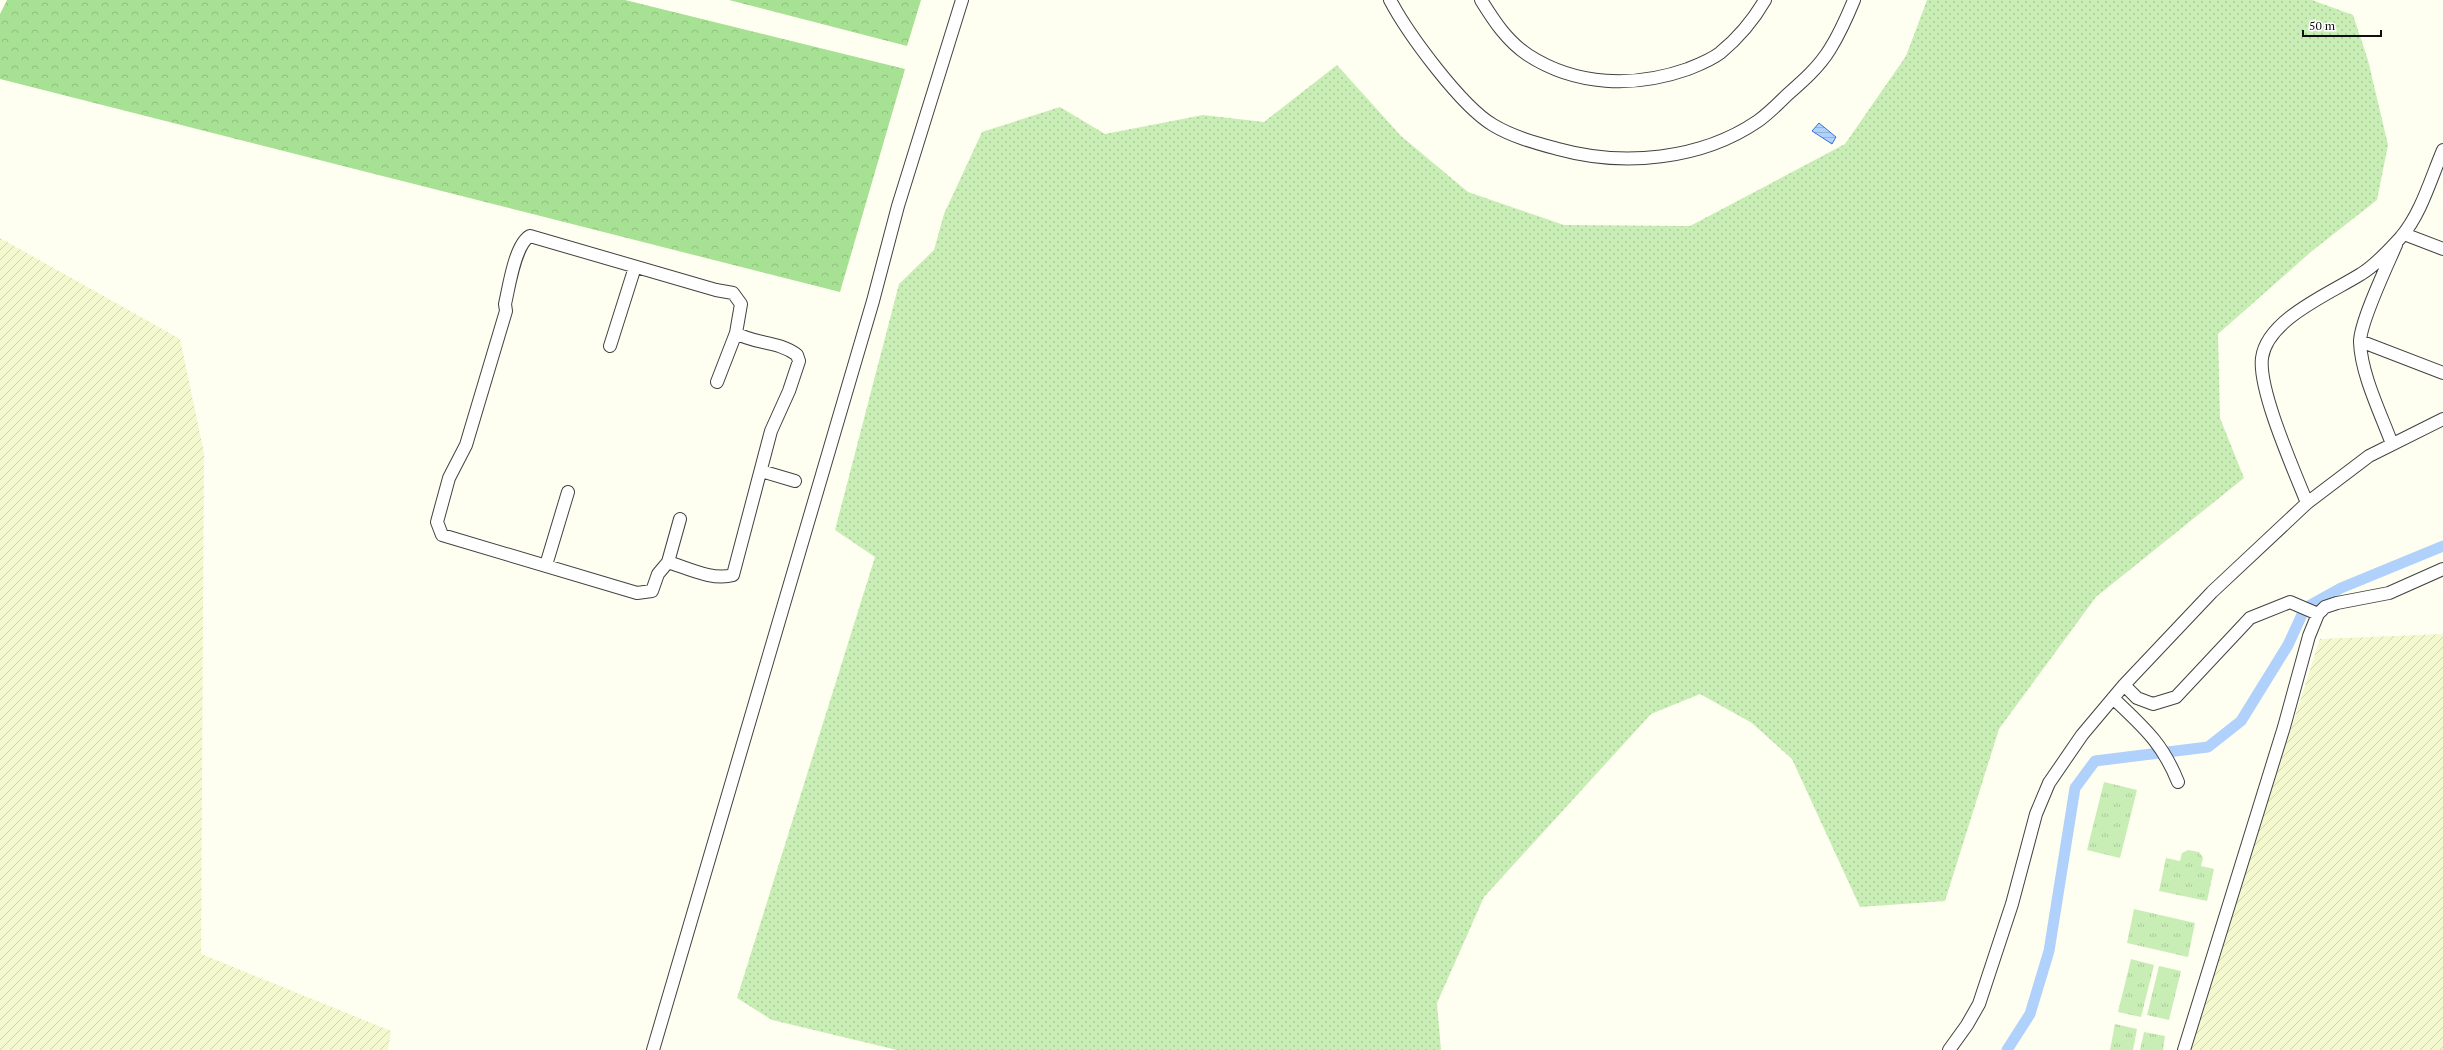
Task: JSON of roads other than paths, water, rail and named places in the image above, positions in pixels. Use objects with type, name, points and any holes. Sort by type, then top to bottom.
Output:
[{"type":"street","points":[[653,1050],[871,309],[898,206],[962,0]]},
{"type":"street","points":[[1390,0],[1417,42],[1469,106],[1492,124],[1520,138],[1542,145],[1585,156],[1608,159],[1695,151],[1722,140],[1758,121],[1811,74],[1830,50],[1843,27],[1854,0]]},
{"type":"street","points":[[1481,0],[1507,38],[1526,54],[1561,71],[1582,78],[1605,82],[1639,80],[1674,73],[1709,60],[1720,54],[1735,39],[1765,0]]},
{"type":"street","points":[[2392,444],[2363,362],[2360,341],[2364,325],[2401,237],[2413,218],[2443,150]]},
{"type":"street","points":[[680,519],[668,562],[658,574],[652,591],[637,593],[442,535],[437,522],[449,478],[466,445],[494,355],[522,242],[530,236],[635,267],[733,293],[741,304],[736,333],[717,382]]},
{"type":"street","points":[[2401,237],[2443,249]]},
{"type":"street","points":[[2306,503],[2279,430],[2263,379],[2262,358],[2264,350],[2272,335],[2282,325],[2326,294],[2362,274],[2376,263],[2401,237]]},
{"type":"street","points":[[610,346],[635,267]]},
{"type":"street","points":[[668,562],[701,573],[728,577],[733,575],[761,471],[770,431],[789,392],[799,361],[793,352],[736,333]]},
{"type":"street","points":[[2360,341],[2443,373]]},
{"type":"street","points":[[1949,1050],[1967,1025],[1979,1004],[2012,904],[2036,814],[2048,782],[2082,735],[2124,685],[2212,592],[2306,503],[2355,465],[2392,444],[2443,419]]},
{"type":"street","points":[[761,471],[795,481]]},
{"type":"street","points":[[546,565],[568,492]]},
{"type":"street","points":[[2184,1050],[2282,734],[2309,636],[2318,614],[2325,607],[2337,603],[2390,593],[2443,569]]},
{"type":"street","points":[[2124,685],[2137,698],[2153,704],[2176,697],[2250,618],[2290,602],[2318,614]]},
{"type":"street","points":[[2113,698],[2156,740],[2171,765],[2178,782]]},
{"type":"water","points":[[1819,123],[1836,137],[1832,144],[1812,131]]},
{"type":"waterway","points":[[2007,1050],[2030,1014],[2049,951],[2075,788],[2095,761],[2208,747],[2241,721],[2288,645],[2305,608],[2341,588],[2443,546]]}]
